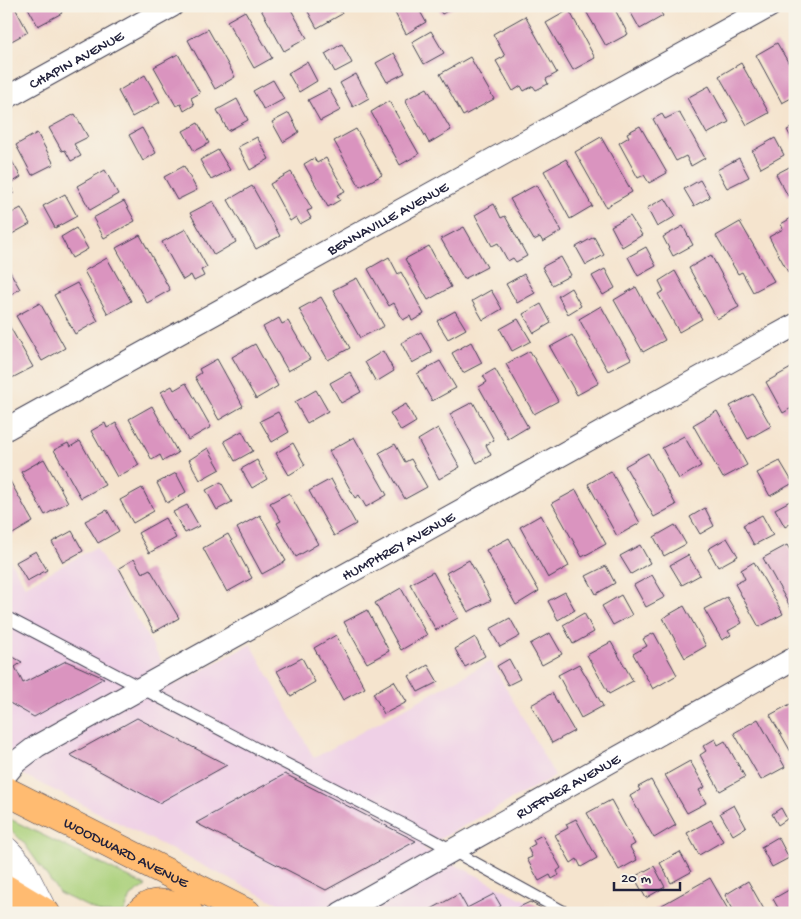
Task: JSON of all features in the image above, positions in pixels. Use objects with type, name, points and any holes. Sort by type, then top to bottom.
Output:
[{"type":"main road","name":"WOODWARD AVENUE","points":[[6,791],[247,913]]},
{"type":"main road","points":[[6,889],[45,912]]},
{"type":"main road","points":[[139,913],[144,907],[158,903],[174,905],[189,913]]},
{"type":"street","name":"CHAPIN AVENUE","points":[[6,98],[172,6]]},
{"type":"street","name":"BENNAVILLE AVENUE","points":[[6,429],[770,6]]},
{"type":"street","name":"HUMPHREY AVENUE","points":[[6,774],[16,762],[37,746],[795,325]]},
{"type":"street","name":"RUFFNER AVENUE","points":[[341,913],[450,850],[795,658]]},
{"type":"street","points":[[6,852],[20,866],[45,912]]},
{"type":"lane","points":[[6,617],[566,913]]},
{"type":"shaded area","points":[[96,547],[175,685],[251,644],[314,758],[491,661],[555,776],[423,848],[550,913],[297,913],[6,766],[6,553],[25,586]]},
{"type":"green space","points":[[6,817],[146,886],[131,896],[124,913],[101,913],[59,893],[24,843],[6,825]]},
{"type":"building","points":[[6,6],[14,6],[28,32],[6,44]]},
{"type":"building","points":[[27,6],[58,6],[62,13],[38,26]]},
{"type":"building","points":[[259,6],[289,6],[307,38],[284,51]]},
{"type":"building","points":[[305,6],[338,6],[342,14],[317,28]]},
{"type":"building","points":[[407,6],[417,6],[426,22],[406,34],[395,13]]},
{"type":"building","points":[[437,6],[456,6],[442,14]]},
{"type":"building","points":[[583,6],[613,6],[628,34],[606,46]]},
{"type":"building","points":[[627,6],[657,6],[663,16],[640,29]]},
{"type":"building","points":[[569,10],[595,58],[573,70],[546,23]]},
{"type":"building","points":[[245,11],[272,58],[254,68],[227,21]]},
{"type":"building","points":[[525,16],[557,73],[546,79],[548,84],[536,90],[533,86],[524,91],[521,86],[513,91],[496,61],[505,56],[493,34]]},
{"type":"building","points":[[208,29],[235,77],[215,89],[188,40]]},
{"type":"building","points":[[431,31],[444,53],[424,64],[412,42]]},
{"type":"building","points":[[777,43],[795,74],[795,96],[782,103],[756,55]]},
{"type":"building","points":[[342,44],[352,63],[335,72],[325,54]]},
{"type":"building","points":[[394,53],[405,73],[387,82],[376,63]]},
{"type":"building","points":[[178,54],[200,93],[191,98],[194,105],[184,111],[181,104],[176,106],[154,67]]},
{"type":"building","points":[[470,57],[494,99],[463,116],[440,74]]},
{"type":"building","points":[[307,62],[317,81],[299,92],[288,73]]},
{"type":"building","points":[[741,63],[769,113],[747,125],[719,76]]},
{"type":"building","points":[[356,74],[369,98],[353,107],[340,83]]},
{"type":"building","points":[[145,75],[160,102],[132,117],[118,91]]},
{"type":"building","points":[[273,80],[284,99],[264,110],[253,91]]},
{"type":"building","points":[[709,86],[729,122],[707,134],[687,98]]},
{"type":"building","points":[[427,88],[451,130],[429,143],[405,100]]},
{"type":"building","points":[[329,89],[341,110],[320,121],[308,100]]},
{"type":"building","points":[[237,99],[248,120],[228,131],[217,110]]},
{"type":"building","points":[[389,101],[419,154],[400,165],[371,112]]},
{"type":"building","points":[[679,112],[705,158],[691,166],[686,156],[676,161],[653,119],[662,114],[665,119]]},
{"type":"building","points":[[289,113],[299,132],[283,142],[272,122]]},
{"type":"building","points":[[75,114],[88,137],[74,144],[81,156],[71,161],[65,150],[62,151],[49,128]]},
{"type":"building","points":[[198,123],[209,143],[194,151],[183,131]]},
{"type":"building","points":[[640,126],[667,173],[649,183],[644,175],[638,178],[619,143],[629,137],[627,133]]},
{"type":"building","points":[[795,126],[795,144],[787,130]]},
{"type":"building","points":[[142,128],[156,153],[143,161],[129,135]]},
{"type":"building","points":[[356,129],[382,175],[360,187],[334,141]]},
{"type":"building","points":[[37,133],[54,164],[32,175],[16,145]]},
{"type":"building","points":[[257,137],[269,159],[250,170],[238,147]]},
{"type":"building","points":[[601,137],[632,192],[606,207],[575,152]]},
{"type":"building","points":[[775,138],[784,155],[761,168],[752,151]]},
{"type":"building","points":[[218,150],[230,170],[211,180],[200,160]]},
{"type":"building","points":[[6,151],[21,177],[10,184],[14,193],[6,197]]},
{"type":"building","points":[[314,158],[317,163],[326,158],[345,191],[337,195],[340,200],[328,207],[304,164]]},
{"type":"building","points":[[739,158],[749,177],[727,188],[717,170]]},
{"type":"building","points":[[566,159],[592,206],[570,219],[544,171]]},
{"type":"building","points":[[795,164],[795,192],[788,196],[776,174]]},
{"type":"building","points":[[184,166],[197,190],[177,200],[164,177]]},
{"type":"building","points":[[105,170],[118,194],[90,210],[77,186]]},
{"type":"building","points":[[291,172],[312,209],[307,211],[311,218],[300,224],[296,217],[290,221],[270,184]]},
{"type":"building","points":[[700,180],[710,197],[694,206],[684,189]]},
{"type":"building","points":[[536,185],[562,231],[543,242],[540,237],[534,240],[510,199]]},
{"type":"building","points":[[252,186],[280,236],[256,249],[228,200]]},
{"type":"building","points":[[65,194],[77,216],[55,228],[43,206]]},
{"type":"building","points":[[665,198],[676,216],[657,227],[647,208]]},
{"type":"building","points":[[124,201],[135,221],[104,238],[93,218]]},
{"type":"building","points":[[213,201],[236,242],[214,255],[190,213]]},
{"type":"building","points":[[494,204],[501,218],[505,216],[527,256],[516,262],[513,258],[508,261],[498,243],[492,246],[475,215]]},
{"type":"building","points":[[21,208],[30,224],[12,234],[6,225],[6,216]]},
{"type":"building","points":[[795,212],[795,269],[788,272],[769,237],[783,229],[781,224],[793,217],[791,214]]},
{"type":"building","points":[[630,216],[642,235],[622,247],[611,226]]},
{"type":"building","points":[[740,222],[774,281],[753,292],[742,272],[738,274],[716,236]]},
{"type":"building","points":[[683,226],[693,245],[673,256],[663,237]]},
{"type":"building","points":[[464,227],[487,267],[464,279],[441,239]]},
{"type":"building","points":[[76,228],[88,249],[72,258],[61,237]]},
{"type":"building","points":[[186,229],[207,267],[201,270],[204,276],[194,281],[191,275],[183,280],[162,242]]},
{"type":"building","points":[[140,235],[170,290],[147,303],[116,248]]},
{"type":"building","points":[[594,237],[604,255],[586,265],[576,247]]},
{"type":"building","points":[[429,246],[451,287],[428,300],[405,259]]},
{"type":"building","points":[[646,247],[656,266],[638,276],[628,257]]},
{"type":"building","points":[[711,255],[739,307],[717,319],[689,268]]},
{"type":"building","points":[[389,257],[398,274],[401,272],[424,314],[412,321],[410,316],[403,320],[394,303],[389,306],[368,269]]},
{"type":"building","points":[[561,257],[571,275],[552,285],[542,267]]},
{"type":"building","points":[[107,258],[131,301],[108,314],[84,271]]},
{"type":"building","points":[[605,269],[615,288],[603,295],[592,276]]},
{"type":"building","points":[[9,270],[20,289],[6,297],[6,272]]},
{"type":"building","points":[[675,271],[702,319],[679,332],[658,294],[664,291],[659,281]]},
{"type":"building","points":[[524,274],[535,293],[517,303],[506,284]]},
{"type":"building","points":[[357,278],[384,326],[360,338],[333,290]]},
{"type":"building","points":[[77,283],[98,321],[75,334],[54,295]]},
{"type":"building","points":[[636,287],[665,340],[643,352],[614,300]]},
{"type":"building","points":[[571,288],[581,306],[568,314],[558,296]]},
{"type":"building","points":[[491,290],[502,309],[483,320],[472,301]]},
{"type":"building","points":[[321,297],[350,348],[328,360],[299,309]]},
{"type":"building","points":[[40,303],[65,348],[42,361],[16,316]]},
{"type":"building","points":[[541,304],[551,323],[534,333],[523,314]]},
{"type":"building","points":[[601,306],[631,359],[608,371],[579,319]]},
{"type":"building","points":[[455,311],[466,329],[448,339],[437,321]]},
{"type":"building","points":[[279,318],[282,324],[288,321],[310,359],[288,371],[263,327]]},
{"type":"building","points":[[518,319],[531,341],[512,351],[500,329]]},
{"type":"building","points":[[6,320],[33,367],[10,379],[6,373]]},
{"type":"building","points":[[421,332],[432,352],[412,363],[401,343]]},
{"type":"building","points":[[572,335],[599,383],[577,395],[550,347]]},
{"type":"building","points":[[471,342],[482,363],[463,373],[452,353]]},
{"type":"building","points":[[255,344],[278,386],[256,399],[232,357]]},
{"type":"building","points":[[383,351],[394,371],[376,382],[365,362]]},
{"type":"building","points":[[530,351],[558,401],[534,414],[506,364]]},
{"type":"building","points":[[217,359],[243,406],[219,420],[195,377],[201,373],[199,369]]},
{"type":"building","points":[[440,361],[456,388],[432,401],[417,374]]},
{"type":"building","points":[[791,368],[795,376],[795,406],[783,413],[766,382]]},
{"type":"building","points":[[495,369],[528,427],[508,439],[479,387],[487,382],[483,376]]},
{"type":"building","points":[[350,372],[361,392],[341,403],[330,383]]},
{"type":"building","points":[[186,383],[211,427],[188,440],[161,392],[172,386],[174,390]]},
{"type":"building","points":[[316,390],[328,411],[307,423],[295,402]]},
{"type":"building","points":[[753,394],[771,426],[748,439],[730,406]]},
{"type":"building","points":[[473,402],[494,440],[486,445],[491,455],[477,463],[450,414]]},
{"type":"building","points":[[406,404],[416,422],[401,431],[390,413]]},
{"type":"building","points":[[152,406],[178,453],[163,461],[160,455],[152,460],[129,419]]},
{"type":"building","points":[[717,411],[747,465],[723,478],[693,425]]},
{"type":"building","points":[[278,412],[289,432],[272,442],[260,421]]},
{"type":"building","points":[[105,423],[107,428],[116,423],[139,465],[117,477],[91,431]]},
{"type":"building","points":[[438,428],[460,467],[439,479],[418,440]]},
{"type":"building","points":[[242,431],[253,451],[235,461],[224,441]]},
{"type":"building","points":[[684,436],[701,466],[679,479],[662,448]]},
{"type":"building","points":[[354,437],[387,495],[366,507],[359,495],[355,498],[329,451]]},
{"type":"building","points":[[80,441],[105,485],[81,498],[54,450],[68,443],[70,447]]},
{"type":"building","points":[[293,443],[305,465],[289,475],[276,453]]},
{"type":"building","points":[[395,444],[405,462],[411,459],[427,487],[405,499],[379,453]]},
{"type":"building","points":[[208,448],[220,469],[200,480],[189,460]]},
{"type":"building","points":[[648,453],[676,505],[654,517],[625,466]]},
{"type":"building","points":[[44,459],[68,502],[45,515],[21,472]]},
{"type":"building","points":[[257,460],[267,479],[252,488],[241,469]]},
{"type":"building","points":[[780,461],[793,483],[770,496],[757,473]]},
{"type":"building","points":[[611,471],[640,523],[617,536],[588,484]]},
{"type":"building","points":[[176,473],[186,492],[167,503],[157,483]]},
{"type":"building","points":[[6,474],[33,522],[11,535],[6,526]]},
{"type":"building","points":[[331,479],[356,524],[334,536],[309,491]]},
{"type":"building","points":[[221,482],[232,502],[217,510],[206,490]]},
{"type":"building","points":[[142,488],[154,511],[133,523],[120,500]]},
{"type":"building","points":[[576,490],[606,544],[582,557],[552,503]]},
{"type":"building","points":[[289,493],[318,544],[296,557],[277,523],[281,521],[270,503]]},
{"type":"building","points":[[790,501],[795,510],[795,521],[785,527],[775,509]]},
{"type":"building","points":[[187,505],[199,526],[185,533],[173,512]]},
{"type":"building","points":[[705,508],[714,526],[700,534],[690,517]]},
{"type":"building","points":[[107,510],[119,531],[98,543],[85,521]]},
{"type":"building","points":[[260,515],[286,561],[262,574],[237,528]]},
{"type":"building","points":[[541,515],[569,566],[548,578],[520,527]]},
{"type":"building","points":[[762,515],[773,535],[754,545],[743,525]]},
{"type":"building","points":[[165,518],[176,538],[149,553],[138,533]]},
{"type":"building","points":[[675,525],[686,544],[664,556],[654,537]]},
{"type":"building","points":[[72,531],[83,551],[63,562],[52,542]]},
{"type":"building","points":[[228,534],[252,578],[227,592],[203,548]]},
{"type":"building","points":[[509,538],[539,591],[516,605],[486,550]]},
{"type":"building","points":[[727,538],[738,556],[718,567],[708,549]]},
{"type":"building","points":[[640,545],[650,563],[631,574],[620,556]]},
{"type":"building","points":[[787,545],[795,558],[795,608],[792,610],[763,558]]},
{"type":"building","points":[[36,551],[47,570],[27,581],[16,562]]},
{"type":"building","points":[[688,555],[700,575],[682,585],[670,565]]},
{"type":"building","points":[[134,559],[142,573],[150,569],[179,618],[154,632],[119,568]]},
{"type":"building","points":[[469,560],[491,600],[468,612],[446,573]]},
{"type":"building","points":[[754,562],[783,614],[759,627],[735,584],[745,579],[741,570]]},
{"type":"building","points":[[606,566],[615,583],[596,594],[586,576]]},
{"type":"building","points":[[433,572],[458,618],[436,630],[410,584]]},
{"type":"building","points":[[652,575],[665,597],[646,607],[634,585]]},
{"type":"building","points":[[401,588],[427,635],[401,650],[375,603]]},
{"type":"building","points":[[565,592],[575,610],[558,620],[548,601]]},
{"type":"building","points":[[621,595],[632,615],[613,625],[602,606]]},
{"type":"building","points":[[727,597],[742,623],[728,631],[731,635],[722,640],[704,609]]},
{"type":"building","points":[[684,606],[706,646],[685,658],[663,618]]},
{"type":"building","points":[[367,610],[389,651],[367,663],[344,622]]},
{"type":"building","points":[[584,613],[594,632],[573,644],[563,625]]},
{"type":"building","points":[[510,618],[520,636],[500,647],[490,629]]},
{"type":"building","points":[[550,633],[562,654],[542,665],[530,644]]},
{"type":"building","points":[[654,633],[677,675],[653,689],[633,654],[647,646],[643,639]]},
{"type":"building","points":[[336,635],[365,688],[343,700],[314,648]]},
{"type":"building","points":[[475,637],[485,656],[465,667],[455,649]]},
{"type":"building","points":[[611,642],[633,681],[609,694],[587,655]]},
{"type":"building","points":[[6,653],[22,662],[15,667],[23,683],[66,661],[104,678],[34,717],[6,701]]},
{"type":"building","points":[[302,658],[315,682],[291,696],[277,671]]},
{"type":"building","points":[[509,659],[520,679],[508,685],[497,666]]},
{"type":"building","points":[[579,664],[603,706],[581,718],[558,675]]},
{"type":"building","points":[[428,665],[438,682],[418,692],[409,676]]},
{"type":"building","points":[[394,681],[407,702],[384,714],[373,693]]},
{"type":"building","points":[[552,693],[574,731],[552,743],[531,705]]},
{"type":"building","points":[[794,702],[795,704],[795,759],[770,715]]},
{"type":"building","points":[[137,718],[227,765],[159,803],[70,755]]},
{"type":"building","points":[[758,719],[785,767],[761,780],[734,733]]},
{"type":"building","points":[[715,739],[718,745],[725,741],[745,777],[720,791],[700,755],[706,751],[703,746]]},
{"type":"building","points":[[690,761],[705,787],[699,790],[706,803],[687,813],[665,775]]},
{"type":"building","points":[[285,774],[416,841],[326,890],[196,823]]},
{"type":"building","points":[[651,780],[676,825],[654,838],[630,796],[640,790],[638,787]]},
{"type":"building","points":[[611,800],[635,844],[630,847],[637,860],[619,870],[587,813]]},
{"type":"building","points":[[734,805],[746,827],[733,835],[720,813]]},
{"type":"building","points":[[781,808],[787,819],[778,825],[772,814]]},
{"type":"building","points":[[576,819],[597,858],[581,867],[577,859],[571,863],[555,835],[568,828],[566,824]]},
{"type":"building","points":[[711,820],[723,841],[699,855],[687,833]]},
{"type":"building","points":[[542,835],[561,868],[557,871],[559,875],[552,879],[550,875],[539,881],[527,859],[532,857],[528,848],[535,844],[533,840]]},
{"type":"building","points":[[778,837],[789,858],[772,867],[761,847]]},
{"type":"building","points":[[680,852],[691,872],[671,883],[660,863]]},
{"type":"building","points":[[654,866],[665,887],[646,898],[634,877]]},
{"type":"building","points":[[710,878],[730,913],[657,913],[655,909]]},
{"type":"building","points":[[748,881],[766,913],[735,913],[725,895]]},
{"type":"building","points":[[794,887],[795,913],[781,913],[773,899]]},
{"type":"building","points":[[459,894],[467,908],[494,894],[501,906],[489,913],[424,913]]},
{"type":"building","points":[[530,902],[550,913],[520,913],[517,908]]}]
